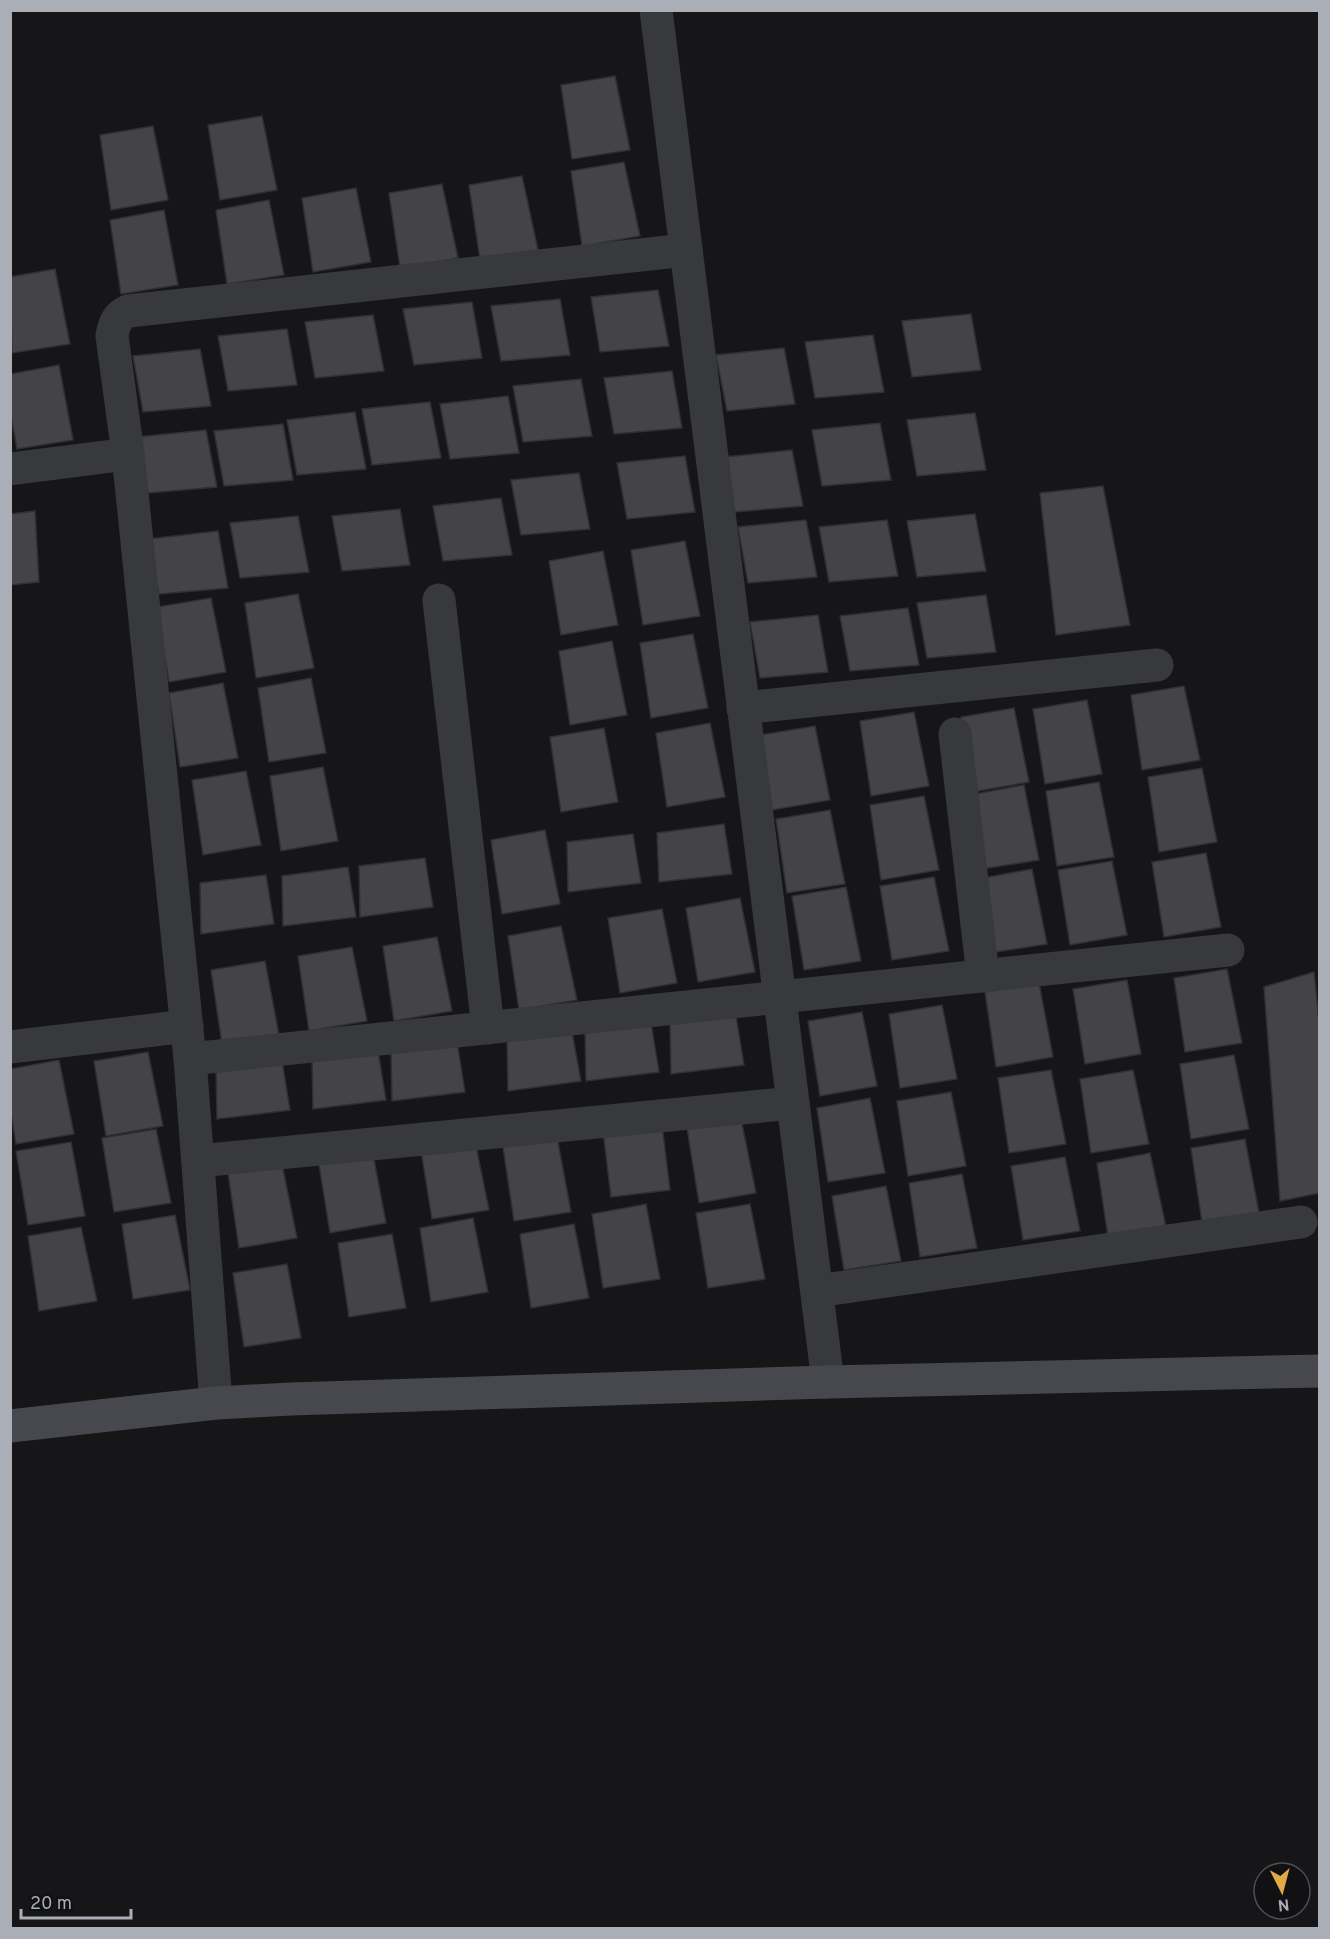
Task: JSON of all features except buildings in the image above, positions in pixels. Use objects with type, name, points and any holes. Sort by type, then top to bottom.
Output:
[{"type":"main road","points":[[10,1426],[216,1403],[291,1399],[828,1382],[1320,1371]]},
{"type":"street","points":[[656,10],[828,1382]]},
{"type":"street","points":[[216,1403],[187,1026],[128,454],[112,336],[116,320],[128,311],[686,250]]},
{"type":"street","points":[[10,469],[128,454]]},
{"type":"street","points":[[439,600],[488,1028]]},
{"type":"street","points":[[743,708],[1157,665]]},
{"type":"street","points":[[955,734],[983,976]]},
{"type":"street","points":[[190,1059],[1228,950]]},
{"type":"street","points":[[10,1047],[187,1026]]},
{"type":"street","points":[[198,1161],[793,1103]]},
{"type":"street","points":[[817,1292],[1301,1222]]}]
